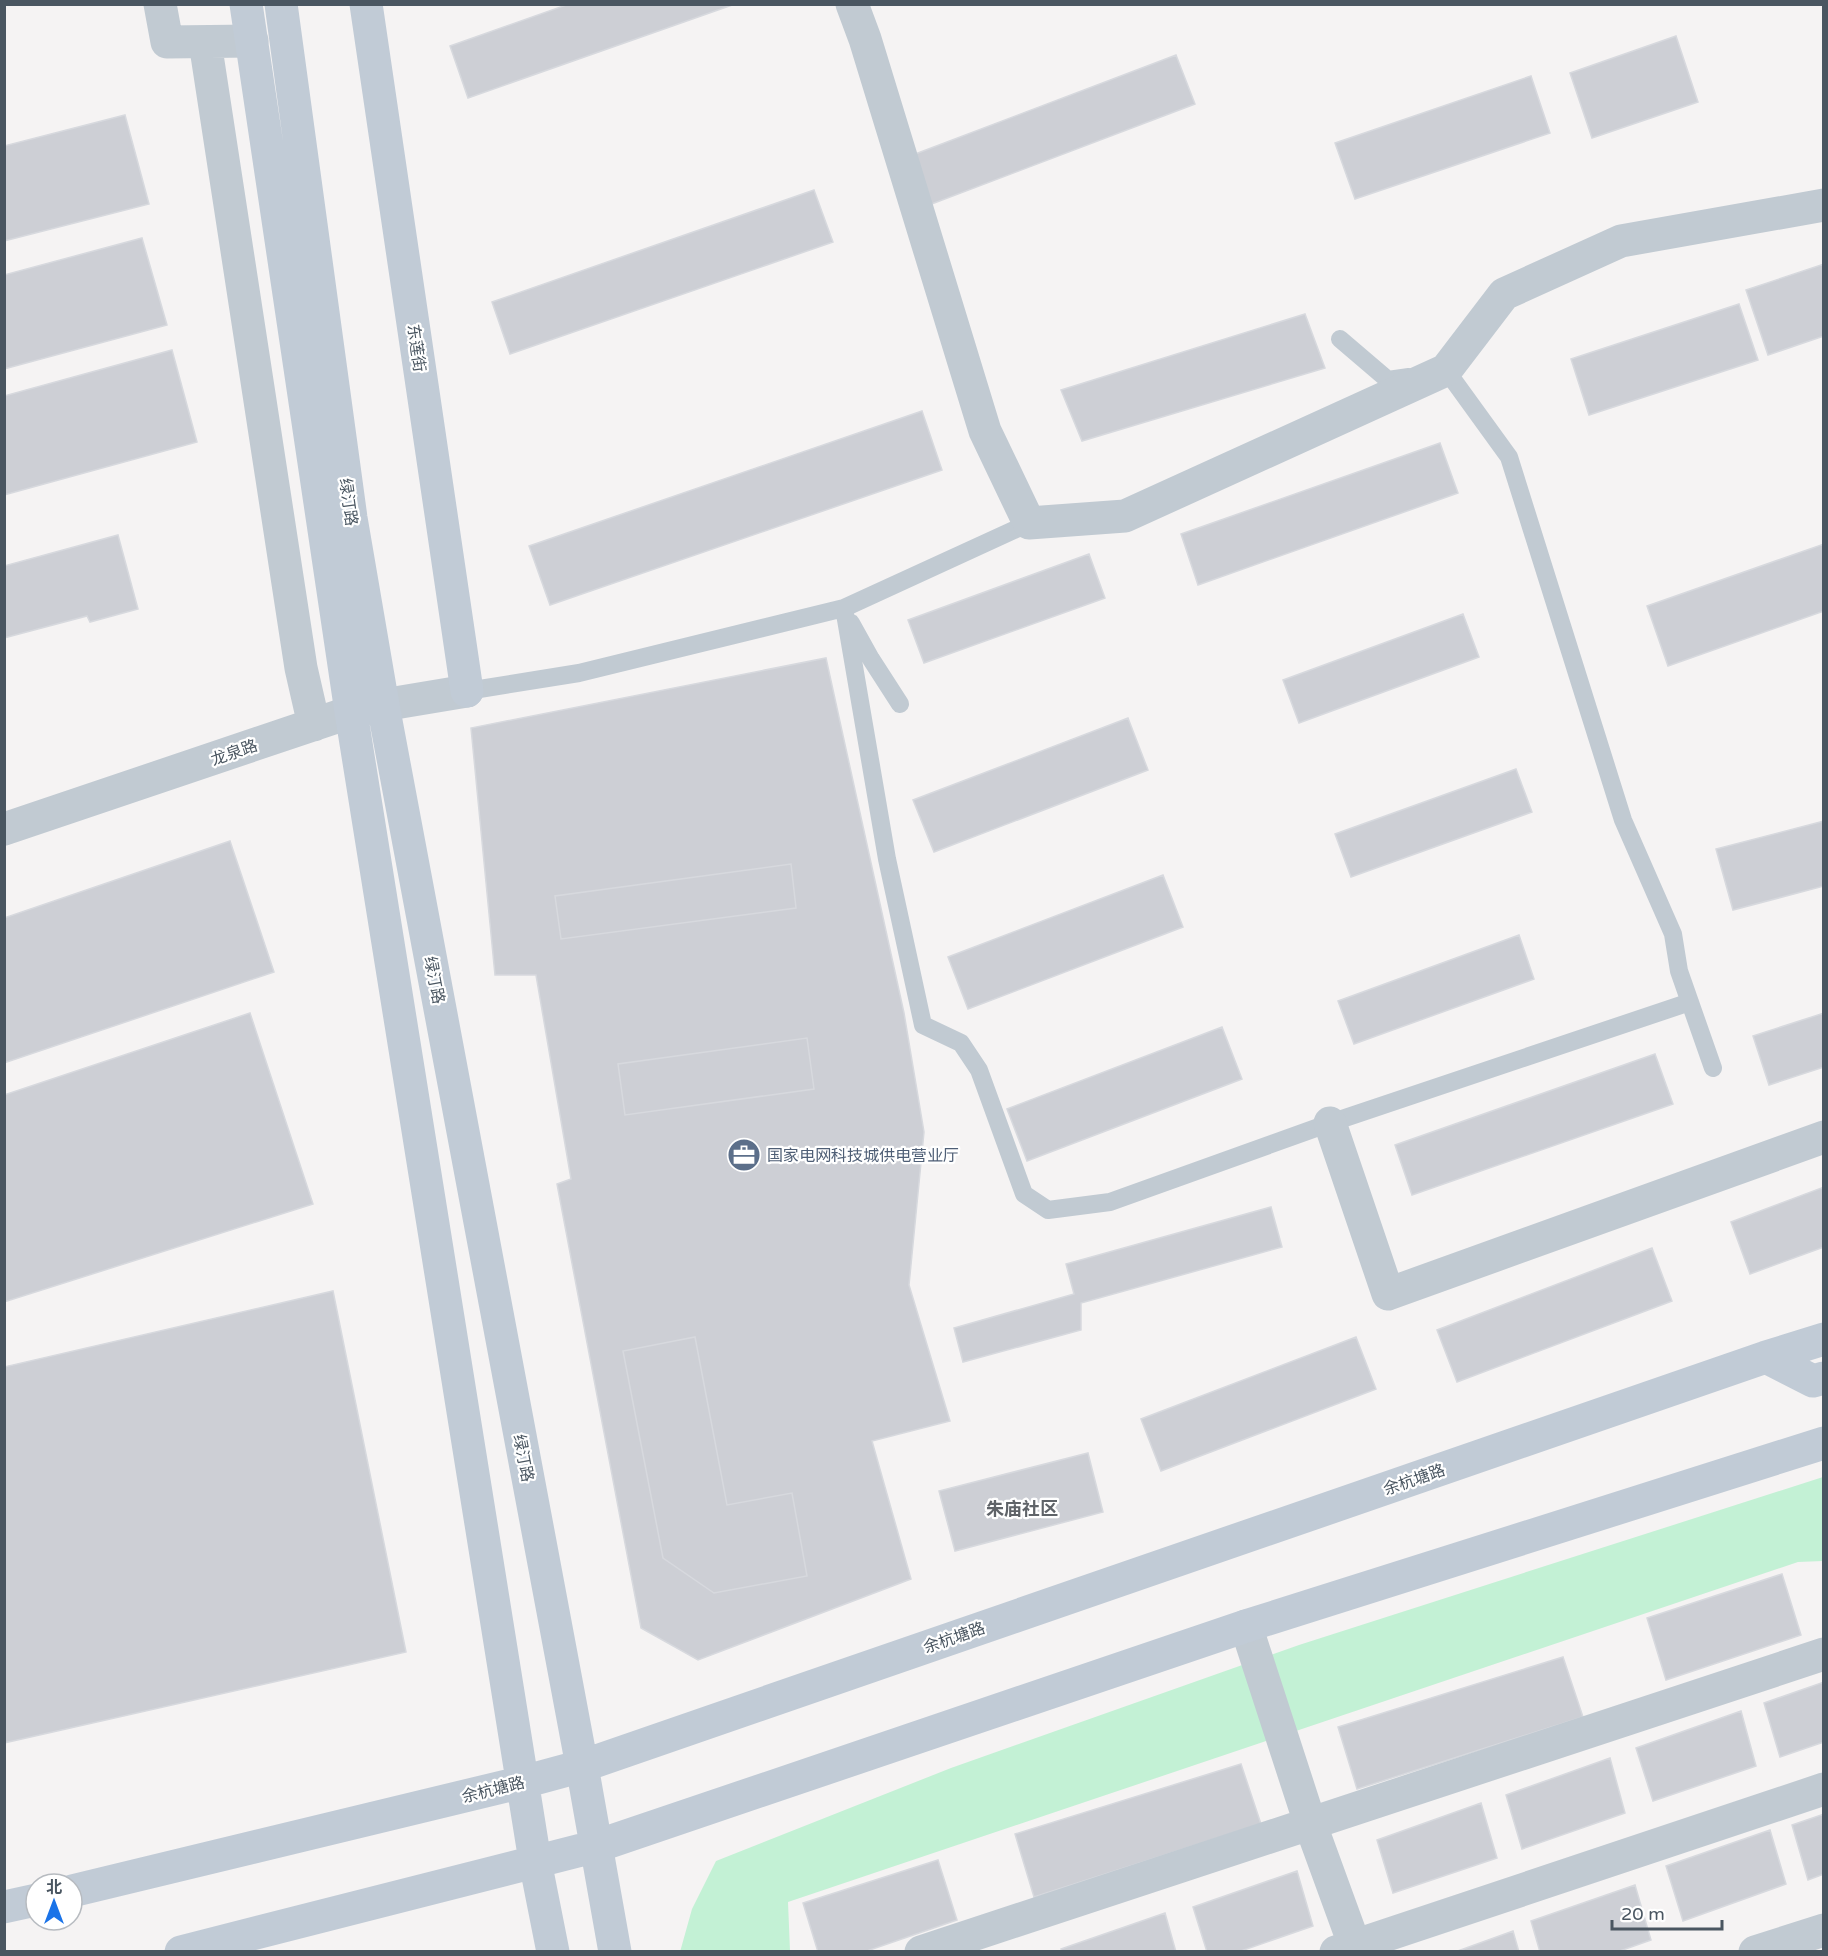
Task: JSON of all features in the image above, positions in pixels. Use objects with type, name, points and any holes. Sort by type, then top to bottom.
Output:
[{"type":"main road","name":"绿汀路","points":[[246,4],[351,712],[535,1861],[553,1952]]},
{"type":"main road","name":"绿汀路","points":[[281,4],[351,518],[383,705],[615,1952]]},
{"type":"main road","name":"东莲街","points":[[366,4],[467,691]]},
{"type":"main road","name":"余杭塘路","points":[[84,1888],[582,1766],[1766,1357],[1824,1339]]},
{"type":"main road","points":[[1766,1357],[1813,1381],[1824,1378]]},
{"type":"main road","points":[[1766,1461],[1824,1420]]},
{"type":"main road","points":[[181,1952],[597,1846],[1246,1626],[1824,1443]]},
{"type":"main road","points":[[4,1907],[24,1903]]},
{"type":"street","points":[[160,4],[167,42],[252,41]]},
{"type":"street","points":[[852,4],[865,39],[985,431],[1029,523],[1125,516],[1446,370],[1504,294],[1621,241],[1824,205]]},
{"type":"street","points":[[205,42],[301,668],[314,724]]},
{"type":"street","name":"龙泉路","points":[[4,829],[351,712],[467,691]]},
{"type":"street","points":[[1330,1123],[1388,1294],[1824,1137]]},
{"type":"street","points":[[1246,1626],[1349,1949],[1824,1789]]},
{"type":"street","points":[[921,1952],[1824,1654]]},
{"type":"street","points":[[1755,1952],[1824,1930]]},
{"type":"lane","points":[[1341,339],[1388,381],[1446,370],[1509,457],[1623,820],[1673,934],[1679,971],[1713,1068]]},
{"type":"lane","points":[[467,691],[579,673],[844,608],[1029,523]]},
{"type":"lane","points":[[844,608],[871,659],[900,704]]},
{"type":"lane","points":[[844,608],[887,859],[923,1025],[962,1043],[979,1070],[1023,1194],[1048,1210],[1110,1202],[1330,1123],[1690,1002]]},
{"type":"green space","points":[[1823,1477],[1823,1561],[1798,1562],[788,1902],[790,1951],[680,1952],[692,1909],[716,1861],[951,1768],[1299,1645]]},
{"type":"building","points":[[569,4],[735,4],[468,98],[450,46]]},
{"type":"building","points":[[1676,36],[1698,102],[1592,138],[1570,73]]},
{"type":"building","points":[[1176,55],[1195,104],[929,205],[910,156]]},
{"type":"building","points":[[1531,76],[1550,133],[1355,199],[1335,143]]},
{"type":"building","points":[[125,115],[149,204],[4,241],[4,146]]},
{"type":"building","points":[[814,190],[833,242],[510,354],[492,302]]},
{"type":"building","points":[[142,238],[167,325],[4,369],[4,275]]},
{"type":"building","points":[[1824,264],[1824,336],[1768,355],[1746,290]]},
{"type":"building","points":[[1739,304],[1758,360],[1589,415],[1571,359]]},
{"type":"building","points":[[1305,314],[1325,368],[1082,441],[1061,390]]},
{"type":"building","points":[[172,350],[197,442],[4,495],[4,396]]},
{"type":"building","points":[[922,411],[942,470],[550,605],[529,546]]},
{"type":"building","points":[[1440,443],[1458,493],[1198,585],[1181,534]]},
{"type":"building","points":[[118,535],[138,609],[90,622],[87,616],[4,638],[4,566]]},
{"type":"building","points":[[1824,544],[1824,611],[1668,666],[1647,606]]},
{"type":"building","points":[[1089,554],[1105,598],[924,663],[908,620]]},
{"type":"building","points":[[1463,614],[1479,657],[1299,723],[1283,680]]},
{"type":"building","name":"国家电网科技城供电营业厅","points":[[826,658],[904,1013],[924,1132],[909,1285],[950,1421],[872,1441],[911,1579],[698,1660],[641,1628],[557,1184],[571,1179],[536,975],[495,975],[471,728]]},
{"type":"building","points":[[1128,718],[1148,770],[934,852],[913,800]]},
{"type":"building","points":[[1516,769],[1532,812],[1351,877],[1335,834]]},
{"type":"building","points":[[1824,821],[1824,886],[1733,910],[1716,849]]},
{"type":"building","points":[[230,841],[274,972],[4,1063],[4,918]]},
{"type":"building","points":[[791,864],[796,908],[561,939],[555,896]]},
{"type":"building","points":[[1163,875],[1183,927],[968,1009],[948,957]]},
{"type":"building","points":[[1519,935],[1534,979],[1354,1044],[1338,1001]]},
{"type":"building","points":[[250,1013],[313,1204],[4,1302],[4,1095]]},
{"type":"building","points":[[1824,1013],[1824,1067],[1769,1085],[1753,1036]]},
{"type":"building","points":[[1222,1027],[1242,1079],[1027,1161],[1007,1109]]},
{"type":"building","points":[[807,1038],[814,1089],[625,1115],[618,1064]]},
{"type":"building","points":[[1655,1054],[1673,1104],[1412,1195],[1395,1145]]},
{"type":"building","points":[[1824,1187],[1824,1247],[1750,1274],[1731,1222]]},
{"type":"building","points":[[1271,1207],[1282,1247],[1081,1303],[1081,1330],[963,1362],[954,1328],[1074,1294],[1066,1264]]},
{"type":"building","points":[[1652,1248],[1672,1301],[1457,1382],[1437,1330]]},
{"type":"building","points":[[333,1291],[406,1652],[4,1743],[4,1367]]},
{"type":"building","points":[[695,1337],[727,1505],[792,1493],[807,1576],[714,1593],[663,1558],[623,1351]]},
{"type":"building","points":[[1356,1337],[1376,1389],[1161,1471],[1141,1419]]},
{"type":"building","points":[[1088,1453],[1103,1512],[955,1551],[939,1491]]},
{"type":"building","points":[[1782,1574],[1801,1635],[1666,1680],[1647,1618]]},
{"type":"building","points":[[1563,1657],[1583,1717],[1357,1789],[1338,1727]]},
{"type":"building","points":[[1824,1682],[1824,1742],[1780,1757],[1764,1703]]},
{"type":"building","points":[[1741,1711],[1756,1766],[1653,1801],[1636,1748]]},
{"type":"building","points":[[1610,1758],[1625,1813],[1522,1849],[1506,1795]]},
{"type":"building","points":[[1241,1764],[1261,1824],[1034,1897],[1015,1834]]},
{"type":"building","points":[[1481,1803],[1497,1858],[1393,1893],[1377,1840]]},
{"type":"building","points":[[1824,1814],[1824,1874],[1808,1880],[1792,1825]]},
{"type":"building","points":[[1770,1830],[1786,1884],[1683,1921],[1666,1866]]},
{"type":"building","points":[[938,1860],[957,1920],[864,1952],[818,1952],[803,1903]]},
{"type":"building","points":[[1297,1871],[1313,1926],[1238,1952],[1207,1952],[1193,1907]]},
{"type":"building","points":[[1635,1885],[1651,1940],[1617,1952],[1540,1952],[1531,1921]]},
{"type":"building","points":[[1165,1913],[1176,1952],[1062,1952],[1061,1949]]},
{"type":"building","points":[[1513,1931],[1519,1952],[1455,1952]]},
{"type":"place","name":"国家电网科技城供电营业厅","points":[[744,1155]]},
{"type":"district","name":"朱庙社区","points":[[1022,1509]]}]
